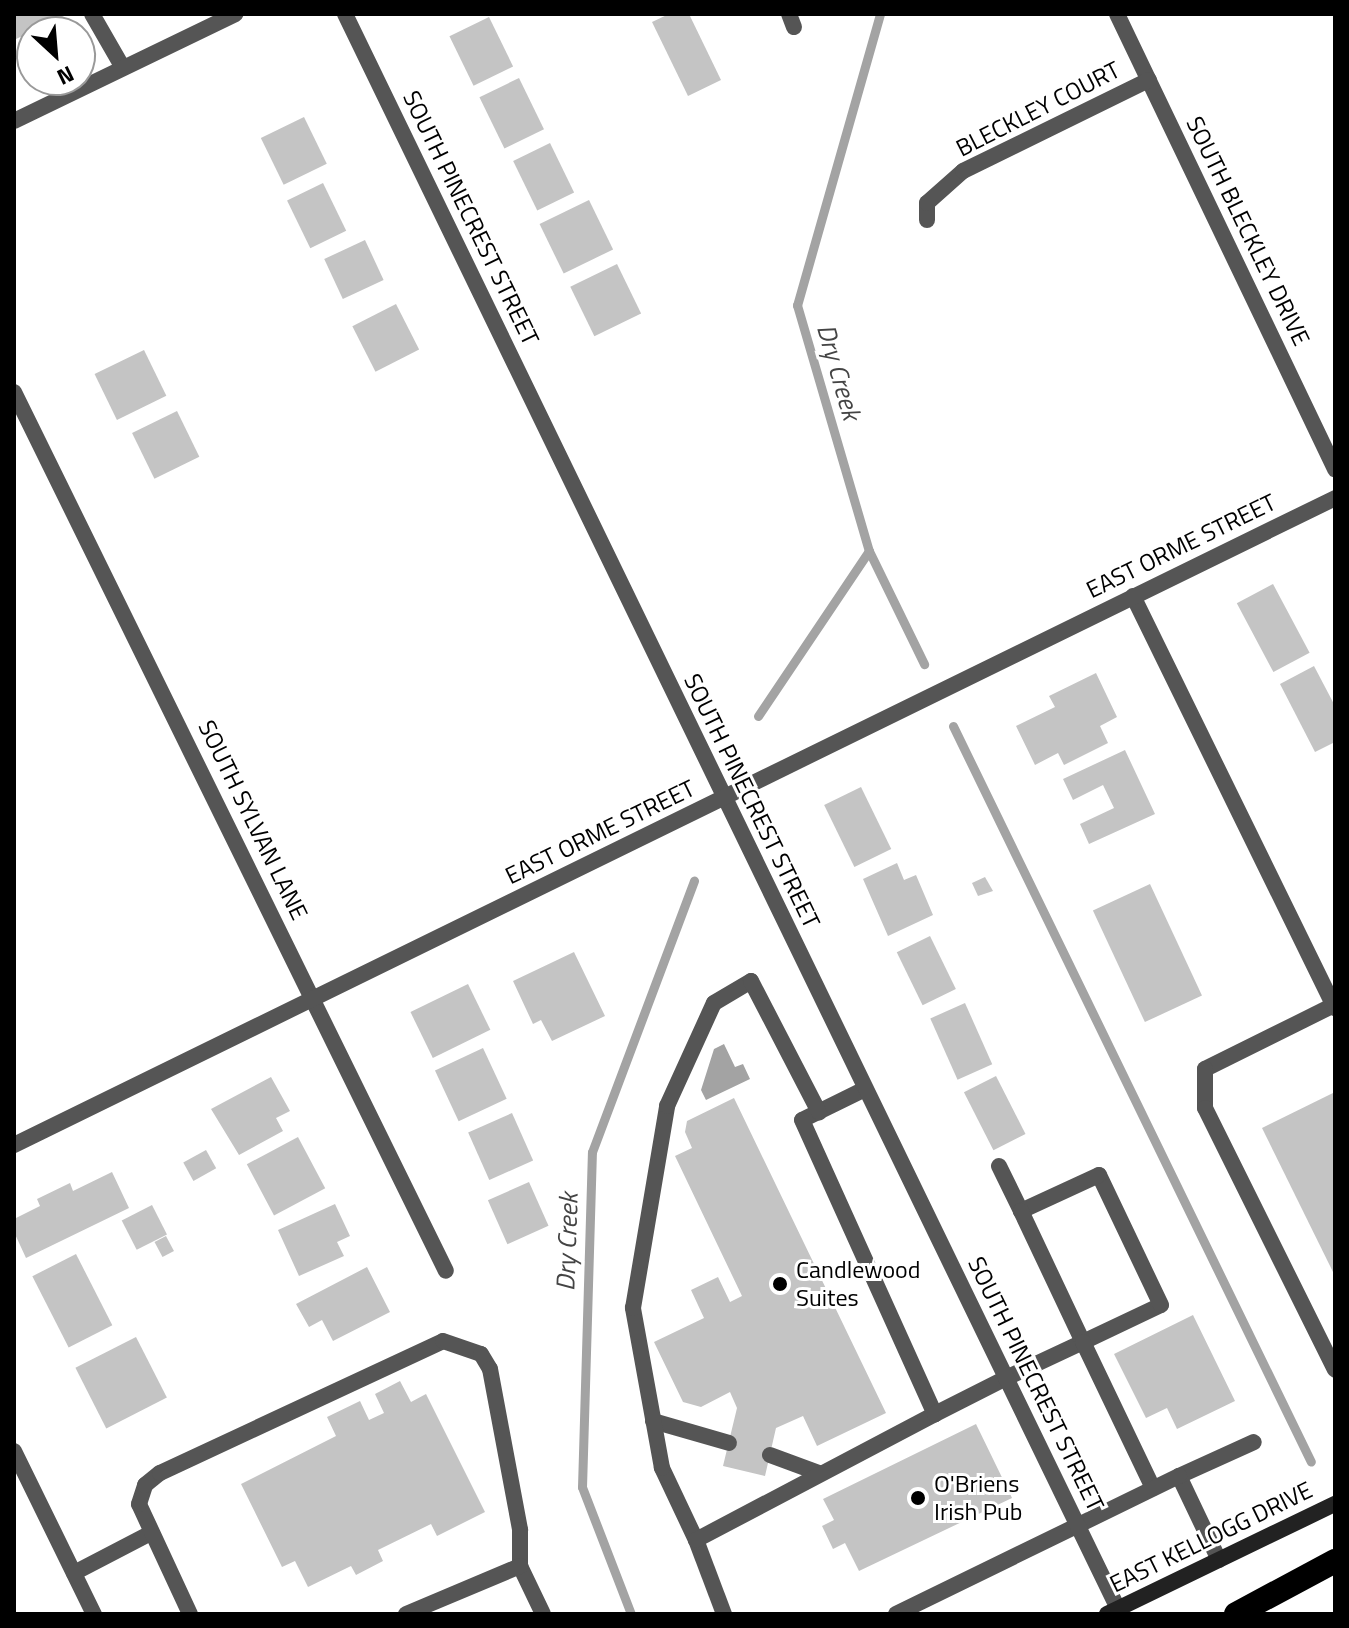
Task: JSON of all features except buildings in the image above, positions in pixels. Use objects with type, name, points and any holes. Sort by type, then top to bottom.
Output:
[{"type":"highway","points":[[1236,1614],[1335,1561]]},
{"type":"main road","name":"EAST KELLOGG DRIVE","points":[[1113,1611],[1335,1504]]},
{"type":"street","points":[[92,14],[123,68]]},
{"type":"street","points":[[14,121],[235,14]]},
{"type":"street","name":"SOUTH PINECREST STREET","points":[[345,14],[1078,1526],[1113,1611]]},
{"type":"street","name":"SOUTH BLECKLEY DRIVE","points":[[1117,14],[1335,469]]},
{"type":"street","name":"BLECKLEY COURT","points":[[927,220],[927,203],[963,171],[1149,80]]},
{"type":"street","name":"SOUTH SYLVAN LANE","points":[[14,392],[446,1271]]},
{"type":"street","name":"EAST ORME STREET","points":[[14,1145],[1335,498]]},
{"type":"street","points":[[1133,596],[1334,1007],[1205,1069],[1205,1108],[1335,1370]]},
{"type":"street","points":[[724,1614],[696,1540],[662,1468],[633,1308],[667,1106],[714,1003],[751,981],[819,1112]]},
{"type":"street","points":[[865,1089],[802,1120],[935,1414]]},
{"type":"street","points":[[999,1166],[1153,1488]]},
{"type":"street","points":[[696,1540],[819,1473],[1006,1378],[1161,1305],[1099,1175],[1021,1211]]},
{"type":"street","points":[[190,1614],[149,1534],[139,1504],[145,1485],[160,1473],[443,1341],[481,1354],[490,1369],[520,1530],[520,1566],[543,1614]]},
{"type":"street","points":[[653,1421],[729,1443]]},
{"type":"street","points":[[896,1614],[1254,1442]]},
{"type":"street","points":[[14,1451],[94,1614]]},
{"type":"street","points":[[770,1455],[819,1473]]},
{"type":"street","points":[[1179,1476],[1219,1560]]},
{"type":"street","points":[[74,1573],[149,1534]]},
{"type":"street","points":[[406,1614],[520,1566]]},
{"type":"shaded area","points":[[724,1044],[735,1067],[743,1064],[750,1079],[706,1100],[701,1090],[714,1049]]},
{"type":"waterway","name":"Dry Creek","points":[[880,14],[797,305],[869,551],[924,664]]},
{"type":"waterway","name":"Dry Creek","points":[[758,716],[869,551]]},
{"type":"waterway","points":[[953,726],[1311,1462]]},
{"type":"waterway","name":"Dry Creek","points":[[631,1614],[582,1487],[592,1152],[694,880]]},
{"type":"place","name":"Candlewood Suites","points":[[780,1284]]},
{"type":"place","name":"O'Briens Irish Pub","points":[[918,1498]]}]
